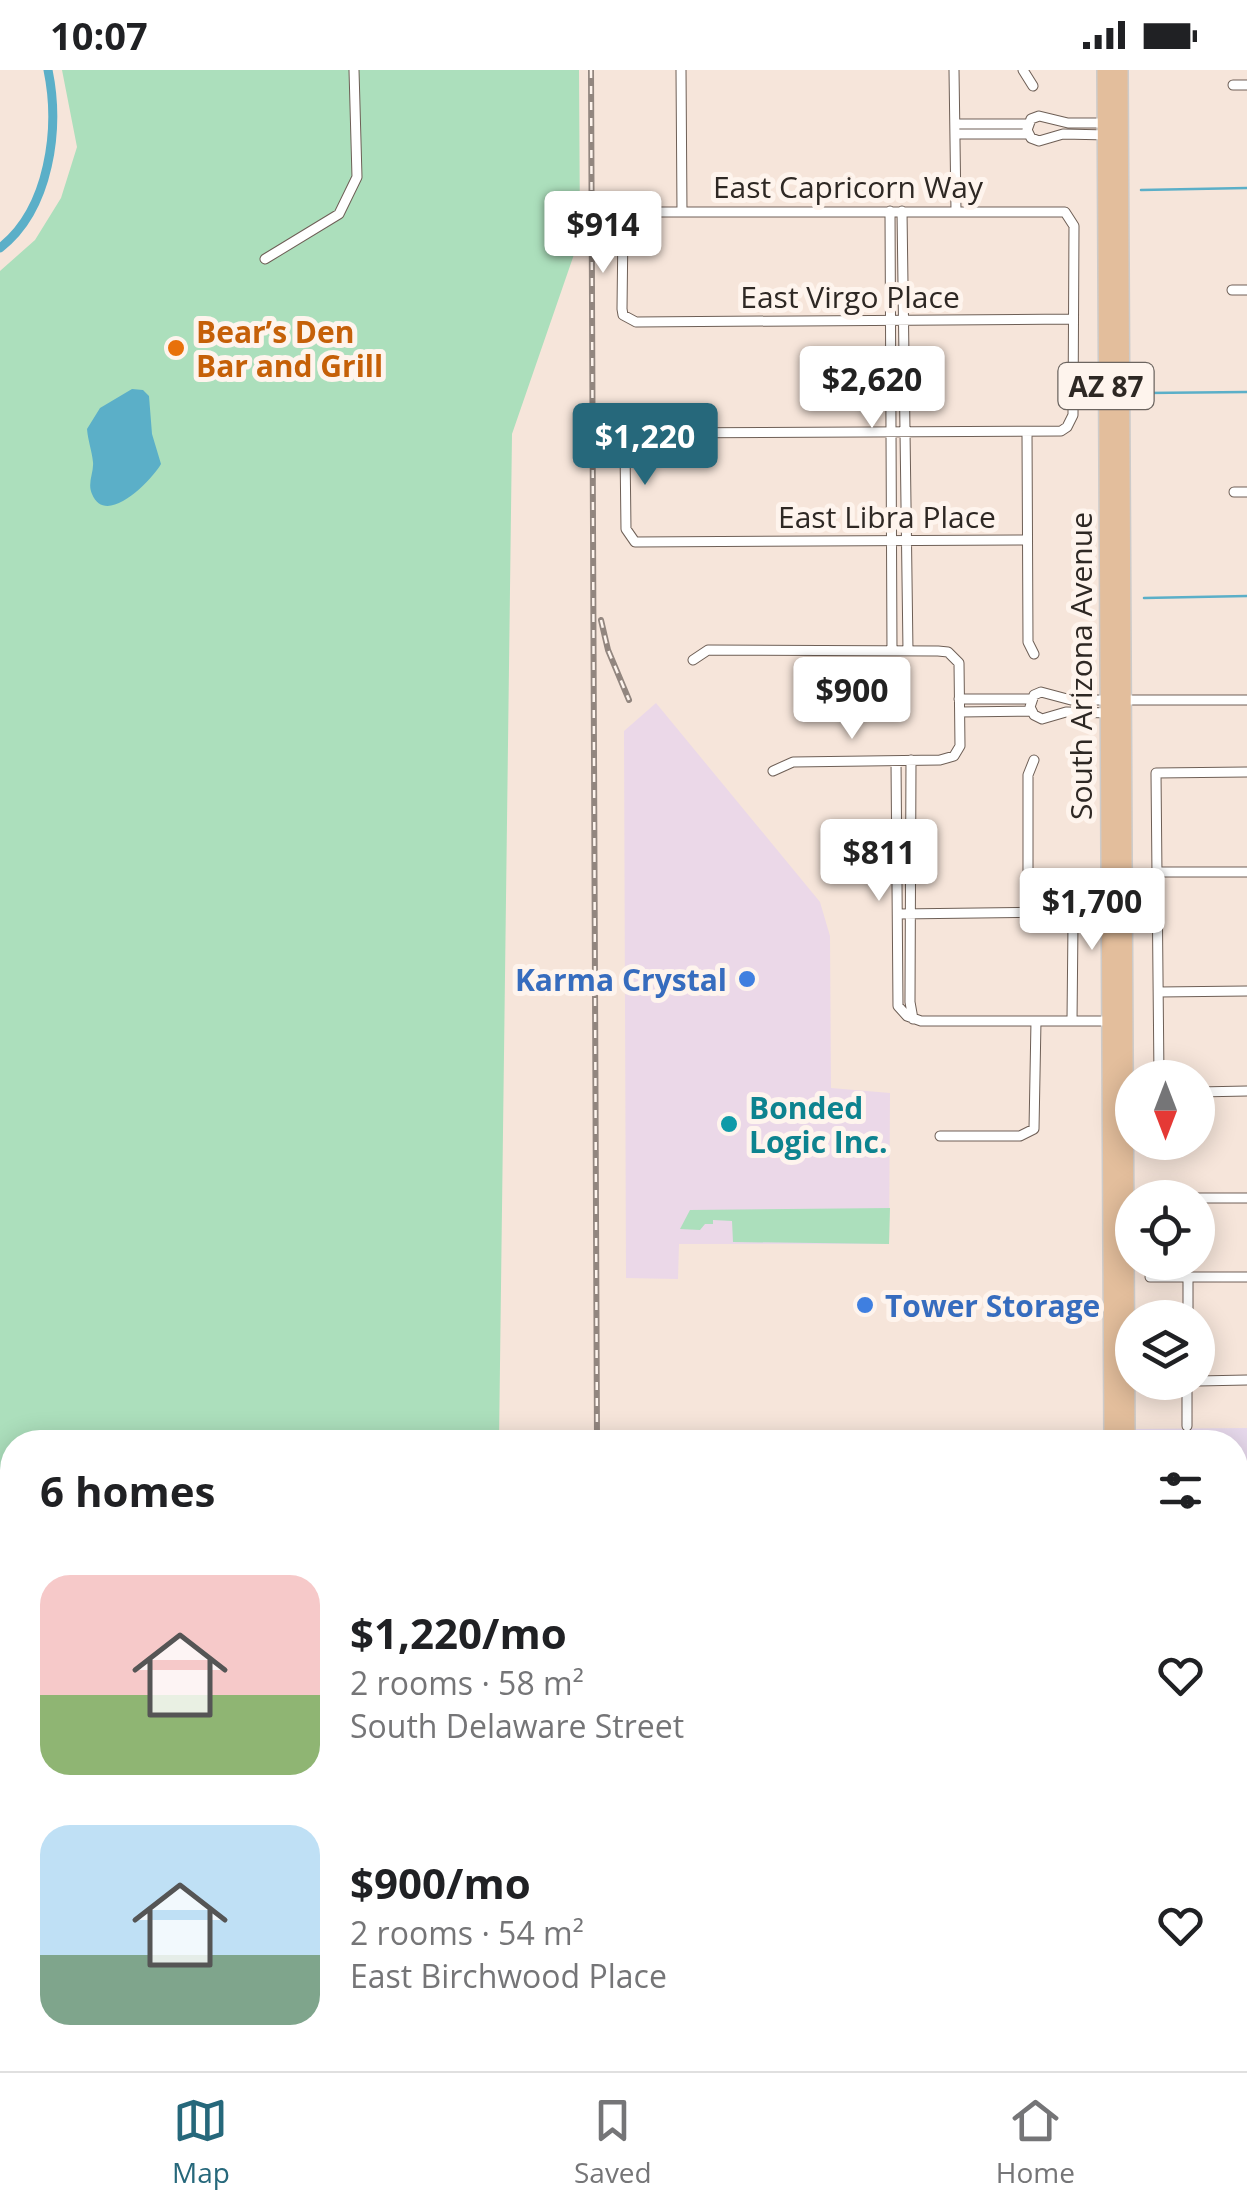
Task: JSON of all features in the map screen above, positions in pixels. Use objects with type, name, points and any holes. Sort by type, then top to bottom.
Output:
[{"type":"main road","name":"South Arizona Avenue","points":[[1105,70],[1113,129]]},
{"type":"main road","name":"South Arizona Avenue","points":[[1120,70],[1113,129],[1116,707],[1127,1180]]},
{"type":"main road","name":"South Arizona Avenue","points":[[1116,707],[1110,1021],[1125,1180]]},
{"type":"main road","name":"South Arizona Avenue","points":[[1113,1430],[1122,1280]]},
{"type":"main road","name":"South Arizona Avenue","points":[[1127,1280],[1127,1430]]},
{"type":"street","points":[[265,259],[339,214],[351,190],[356,178],[354,70]]},
{"type":"street","points":[[682,70],[682,212]]},
{"type":"street","points":[[954,70],[956,211]]},
{"type":"street","points":[[1023,70],[1034,86]]},
{"type":"street","points":[[1233,85],[1247,85]]},
{"type":"street","points":[[954,129],[1028,129],[1040,116],[1113,129]]},
{"type":"street","points":[[1028,129],[1039,141],[1063,134],[1113,129]]},
{"type":"street","name":"East Capricorn Way","points":[[628,320],[622,308],[625,221],[638,213],[1060,210],[1074,226],[1073,319]]},
{"type":"street","points":[[890,211],[892,651]]},
{"type":"street","points":[[902,211],[908,651]]},
{"type":"street","points":[[1232,290],[1247,290]]},
{"type":"street","points":[[891,433],[1061,431],[1073,414],[1073,319]]},
{"type":"street","name":"East Virgo Place","points":[[628,320],[1073,319]]},
{"type":"street","points":[[1027,432],[1028,642],[1034,654]]},
{"type":"street","name":"East Libra Place","points":[[891,433],[638,434],[629,441],[626,529],[635,542],[1028,540]]},
{"type":"street","points":[[1234,492],[1247,492]]},
{"type":"street","points":[[692,660],[708,650],[908,651],[948,652],[959,663],[960,746],[954,756],[940,760],[794,762],[773,771]]},
{"type":"street","points":[[1031,712],[1032,699],[1045,692],[1116,707]]},
{"type":"street","points":[[960,699],[1032,699]]},
{"type":"street","points":[[960,712],[1031,712],[1042,719],[1066,712],[1116,707],[1247,700]]},
{"type":"street","points":[[896,760],[897,871],[904,914]]},
{"type":"street","points":[[911,760],[910,869],[898,1006],[913,1019],[1110,1021]]},
{"type":"street","points":[[1028,912],[1028,775],[1034,760]]},
{"type":"street","points":[[1159,1060],[1156,773],[1247,772]]},
{"type":"street","points":[[856,878],[876,868],[910,869]]},
{"type":"street","points":[[1158,872],[1247,872]]},
{"type":"street","points":[[904,914],[1060,914],[1073,924],[1072,1021]]},
{"type":"street","points":[[1159,992],[1247,991]]},
{"type":"street","points":[[940,1136],[1020,1136],[1030,1132],[1036,1124],[1036,1021]]},
{"type":"street","points":[[1215,1092],[1247,1092]]},
{"type":"street","points":[[1215,1198],[1247,1198]]},
{"type":"street","points":[[1215,1278],[1247,1278]]},
{"type":"street","points":[[1215,1381],[1247,1380]]},
{"type":"street","points":[[1187,1400],[1187,1426]]},
{"type":"shaded area","points":[[656,703],[820,902],[830,936],[831,1088],[890,1093],[889,1244],[679,1244],[678,1279],[626,1278],[624,731]]},
{"type":"shaded area","points":[[1247,1428],[1247,1430],[1136,1430]]},
{"type":"green space","points":[[62,70],[579,70],[580,237],[512,434],[499,1430],[0,1430],[0,271],[35,240],[61,198],[77,147]]},
{"type":"green space","points":[[890,1208],[889,1244],[733,1242],[732,1221],[713,1220],[713,1224],[705,1224],[700,1230],[680,1229],[690,1210]]},
{"type":"water","points":[[132,389],[143,390],[149,396],[152,434],[161,464],[128,498],[107,506],[92,494],[93,462],[87,429],[100,408]]},
{"type":"waterway","points":[[0,248],[30,212],[47,166],[53,117],[48,70]]},
{"type":"waterway","points":[[1141,190],[1247,188]]},
{"type":"waterway","points":[[1145,393],[1247,392]]},
{"type":"waterway","points":[[1144,598],[1247,596]]},
{"type":"railway","points":[[591,70],[597,1430]]},
{"type":"railway","points":[[601,620],[608,650],[629,700]]},
{"type":"place","name":"Bear’s Den Bar and Grill","points":[[176,348]]},
{"type":"place","name":"Karma Crystal","points":[[747,979]]},
{"type":"place","name":"Bonded Logic Inc.","points":[[729,1124]]},
{"type":"place","name":"Tower Storage","points":[[865,1305]]}]
